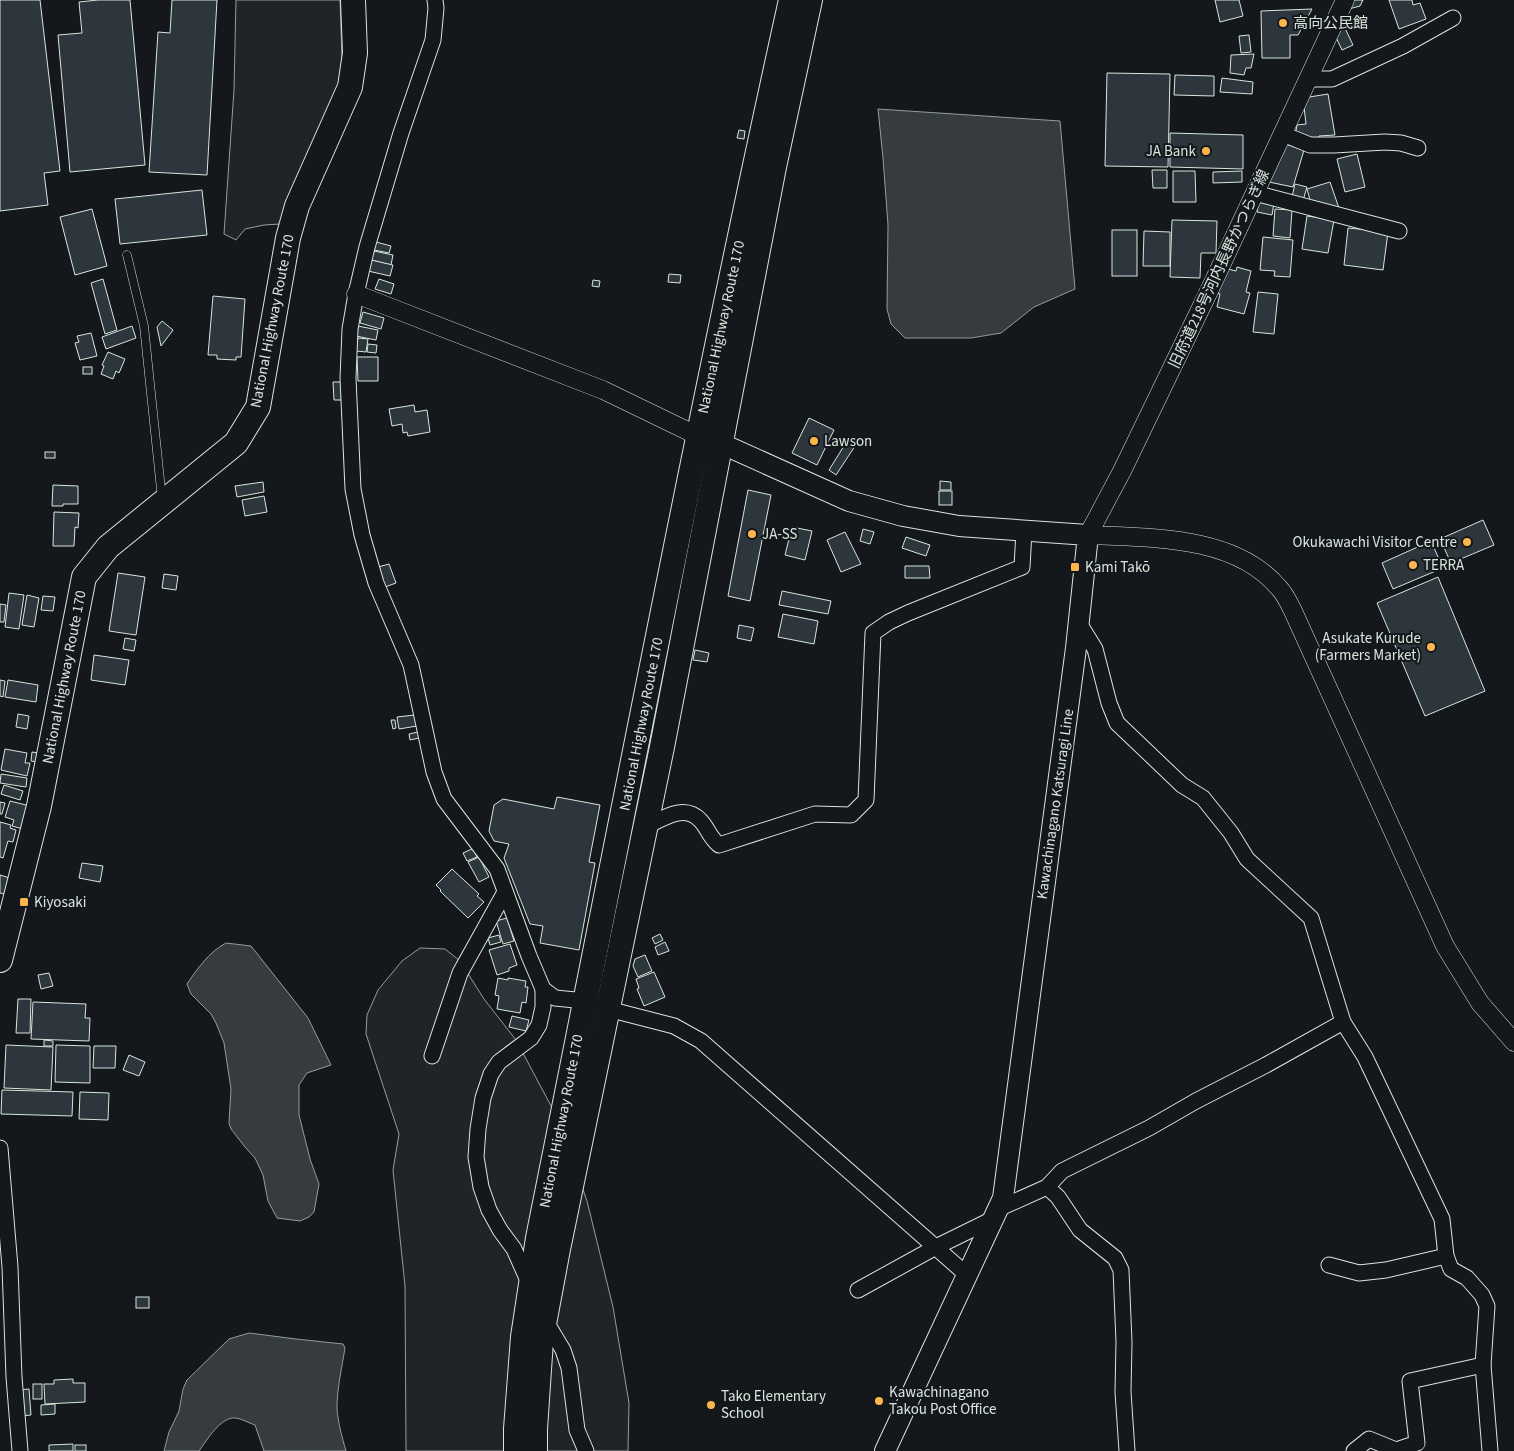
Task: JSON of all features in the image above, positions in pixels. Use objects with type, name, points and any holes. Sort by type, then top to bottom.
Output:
[{"type":"highway","name":"National Highway Route 170","points":[[0,960],[39,806],[84,577],[108,547],[236,443],[258,407],[288,238],[297,206],[350,87],[354,53],[354,0]]},
{"type":"highway","name":"National Highway Route 170","points":[[535,1451],[540,1350],[545,1320],[646,827],[755,164],[791,0]]},
{"type":"highway","name":"National Highway Route 170","points":[[516,1451],[522,1337],[538,1238],[586,1001],[709,440],[776,158],[810,0]]},
{"type":"main road","points":[[709,440],[849,501],[912,518],[959,526],[1088,535]]},
{"type":"main road","name":"Kawachinagano Katsuragi Line","points":[[885,1451],[1003,1198],[1079,623],[1088,535]]},
{"type":"street","points":[[435,0],[434,40],[401,133],[367,247],[350,329],[348,378],[353,489],[362,535],[376,583],[411,665],[434,772],[444,799],[497,869],[543,989],[540,1025],[531,1038],[499,1062],[492,1074],[483,1098],[476,1157],[481,1187],[489,1210],[500,1230],[514,1249],[530,1286]]},
{"type":"street","name":"旧府道218号河内長野かつらぎ線","points":[[1088,535],[1122,471],[1345,0]]},
{"type":"street","points":[[1309,79],[1332,79],[1403,46],[1453,18]]},
{"type":"street","points":[[1283,134],[1310,145],[1334,146],[1385,142],[1401,143],[1418,148]]},
{"type":"street","points":[[1255,193],[1399,231]]},
{"type":"street","points":[[356,294],[603,390],[709,440]]},
{"type":"street","points":[[646,827],[677,812],[691,813],[701,820],[712,839],[719,845],[814,814],[852,815],[866,800],[873,633],[889,622],[908,613],[1022,567],[1024,532]]},
{"type":"street","points":[[1088,535],[1167,539],[1229,553],[1249,562],[1266,574],[1280,588],[1297,619],[1444,946],[1480,1003],[1514,1042]]},
{"type":"street","points":[[1079,623],[1095,649],[1109,703],[1117,722],[1182,785],[1204,798],[1231,832],[1247,859],[1311,918],[1343,1022],[1365,1057],[1442,1219],[1446,1256],[1451,1269],[1466,1278],[1482,1295],[1487,1306],[1483,1365],[1490,1451]]},
{"type":"street","points":[[432,1056],[460,974],[505,892]]},
{"type":"street","points":[[543,989],[555,998],[586,1001],[608,1009],[674,1026],[701,1041],[967,1275]]},
{"type":"street","points":[[858,1290],[1047,1187],[1062,1171],[1149,1128],[1343,1022]]},
{"type":"street","points":[[0,1148],[10,1267],[6,1325],[14,1377],[20,1451]]},
{"type":"street","points":[[1047,1187],[1058,1198],[1080,1230],[1116,1258],[1121,1270],[1124,1342],[1123,1392],[1127,1451]]},
{"type":"street","points":[[1329,1265],[1359,1273],[1386,1270],[1446,1256]]},
{"type":"street","points":[[545,1320],[562,1350],[569,1368],[578,1430],[586,1451]]},
{"type":"street","points":[[1354,1451],[1369,1439],[1396,1450],[1417,1443],[1410,1380],[1483,1365]]},
{"type":"lane","points":[[127,255],[144,326],[162,503]]},
{"type":"shaded area","points":[[236,0],[340,0],[342,60],[339,90],[280,224],[245,229],[236,240],[224,234],[234,90]]},
{"type":"shaded area","points":[[878,109],[1060,121],[1075,289],[1034,307],[1001,333],[971,338],[905,338],[891,324],[887,309],[888,225]]},
{"type":"shaded area","points":[[226,943],[251,946],[308,1018],[331,1065],[307,1073],[299,1085],[299,1115],[310,1159],[319,1184],[314,1212],[309,1217],[300,1221],[277,1218],[268,1201],[263,1175],[255,1158],[231,1129],[229,1123],[231,1089],[224,1043],[211,1014],[191,994],[187,984],[209,956]]},
{"type":"shaded area","points":[[420,948],[445,949],[460,961],[484,999],[516,1040],[558,1119],[587,1201],[613,1307],[629,1403],[628,1451],[406,1451],[405,1286],[393,1170],[399,1134],[366,1034],[367,1015],[378,990],[402,961]]},
{"type":"shaded area","points":[[249,1333],[343,1344],[345,1348],[337,1408],[339,1425],[346,1451],[264,1451],[255,1425],[241,1419],[230,1418],[210,1435],[199,1451],[164,1451],[169,1432],[179,1411],[183,1389],[187,1380],[229,1339]]},
{"type":"building","points":[[0,0],[40,0],[60,171],[44,173],[48,205],[0,211]]},
{"type":"building","points":[[130,0],[145,165],[70,172],[58,35],[82,33],[79,2]]},
{"type":"building","points":[[172,0],[217,0],[207,175],[149,172],[158,32],[170,33]]},
{"type":"building","points":[[1215,0],[1239,0],[1243,16],[1220,22]]},
{"type":"building","points":[[1346,0],[1363,0],[1360,6],[1341,11]]},
{"type":"building","points":[[1389,0],[1412,0],[1413,5],[1420,3],[1426,19],[1399,29]]},
{"type":"building","name":"高向公民館","points":[[1312,9],[1298,35],[1290,35],[1290,58],[1262,58],[1261,11]]},
{"type":"building","points":[[1344,26],[1353,45],[1342,50],[1333,31]]},
{"type":"building","points":[[1249,35],[1251,52],[1241,53],[1239,36]]},
{"type":"building","points":[[1254,54],[1251,68],[1246,68],[1244,75],[1230,73],[1231,55]]},
{"type":"building","points":[[1107,73],[1170,74],[1168,167],[1105,166]]},
{"type":"building","points":[[1175,75],[1214,76],[1214,96],[1174,95]]},
{"type":"building","points":[[1222,78],[1253,82],[1252,94],[1220,92]]},
{"type":"building","points":[[1328,94],[1335,135],[1319,136],[1319,142],[1295,136],[1297,125],[1306,124],[1303,98]]},
{"type":"building","points":[[739,130],[745,131],[744,139],[737,138]]},
{"type":"building","name":"JA Bank","points":[[1170,133],[1243,135],[1243,169],[1170,167]]},
{"type":"building","points":[[1282,143],[1304,150],[1293,187],[1264,181]]},
{"type":"building","points":[[1357,154],[1365,187],[1345,192],[1337,159]]},
{"type":"building","points":[[1152,170],[1167,170],[1167,188],[1153,188]]},
{"type":"building","points":[[1173,171],[1195,171],[1196,202],[1173,202]]},
{"type":"building","points":[[1242,171],[1242,182],[1213,183],[1213,172]]},
{"type":"building","points":[[1330,182],[1341,214],[1312,207],[1307,189]]},
{"type":"building","points":[[1295,184],[1307,187],[1302,204],[1291,201]]},
{"type":"building","points":[[202,190],[207,235],[120,244],[115,199]]},
{"type":"building","points":[[1259,201],[1274,203],[1272,215],[1257,212]]},
{"type":"building","points":[[92,209],[107,266],[75,275],[60,217]]},
{"type":"building","points":[[1275,209],[1292,210],[1290,238],[1273,236]]},
{"type":"building","points":[[1307,216],[1334,220],[1328,253],[1302,249]]},
{"type":"building","points":[[1172,220],[1217,221],[1216,253],[1201,253],[1200,278],[1170,277]]},
{"type":"building","points":[[1348,228],[1388,232],[1383,270],[1344,265]]},
{"type":"building","points":[[1112,230],[1137,230],[1137,276],[1112,276]]},
{"type":"building","points":[[1144,231],[1170,232],[1170,266],[1143,266]]},
{"type":"building","points":[[1263,237],[1293,240],[1290,277],[1274,276],[1275,271],[1260,270]]},
{"type":"building","points":[[376,242],[391,246],[389,253],[374,250]]},
{"type":"building","points":[[374,251],[393,255],[391,265],[371,260]]},
{"type":"building","points":[[371,260],[393,265],[390,276],[368,271]]},
{"type":"building","points":[[1237,267],[1251,271],[1246,292],[1250,293],[1244,314],[1217,307],[1220,294],[1217,293],[1224,268],[1236,271]]},
{"type":"building","points":[[669,274],[681,275],[680,283],[668,282]]},
{"type":"building","points":[[103,279],[117,330],[105,334],[91,283]]},
{"type":"building","points":[[379,279],[394,284],[391,294],[375,289]]},
{"type":"building","points":[[593,280],[600,281],[599,287],[592,286]]},
{"type":"building","points":[[1258,292],[1278,294],[1274,334],[1253,332]]},
{"type":"building","points":[[213,296],[245,299],[241,357],[236,357],[236,360],[217,359],[217,355],[208,355]]},
{"type":"building","points":[[363,312],[384,318],[381,329],[360,323]]},
{"type":"building","points":[[162,321],[173,330],[161,346],[157,327]]},
{"type":"building","points":[[132,326],[136,338],[106,349],[102,337]]},
{"type":"building","points":[[358,326],[378,330],[376,340],[356,336]]},
{"type":"building","points":[[91,333],[97,356],[80,360],[75,343],[79,342],[77,336]]},
{"type":"building","points":[[358,338],[368,339],[366,352],[356,351]]},
{"type":"building","points":[[368,344],[377,345],[376,353],[367,352]]},
{"type":"building","points":[[108,352],[125,359],[119,373],[116,371],[113,379],[101,374],[104,366],[102,365]]},
{"type":"building","points":[[357,357],[378,357],[378,381],[358,381]]},
{"type":"building","points":[[83,367],[92,367],[92,374],[83,374]]},
{"type":"building","points":[[333,382],[343,382],[344,400],[334,400]]},
{"type":"building","points":[[414,405],[415,412],[427,410],[430,432],[408,436],[407,432],[403,433],[402,424],[392,426],[389,409]]},
{"type":"building","points":[[809,418],[834,430],[817,465],[792,453]]},
{"type":"building","points":[[847,441],[855,446],[836,475],[829,470]]},
{"type":"building","points":[[45,452],[55,452],[55,458],[45,458]]},
{"type":"building","points":[[940,481],[951,482],[951,490],[940,490]]},
{"type":"building","points":[[263,482],[264,492],[237,497],[235,486]]},
{"type":"building","points":[[53,485],[78,486],[78,504],[52,506]]},
{"type":"building","points":[[748,490],[771,495],[750,601],[728,596]]},
{"type":"building","points":[[939,491],[952,491],[952,505],[939,505]]},
{"type":"building","points":[[264,496],[267,512],[245,516],[242,500]]},
{"type":"building","points":[[54,512],[79,513],[78,528],[75,527],[74,546],[53,546]]},
{"type":"building","name":"Okukawachi Visitor Centre","points":[[1483,520],[1494,545],[1451,563],[1440,539]]},
{"type":"building","points":[[792,527],[812,531],[805,560],[785,555]]},
{"type":"building","points":[[863,529],[874,532],[870,544],[860,541]]},
{"type":"building","points":[[845,532],[861,564],[841,572],[827,540]]},
{"type":"building","points":[[906,537],[930,545],[926,556],[902,548]]},
{"type":"building","name":"TERRA","points":[[1431,541],[1443,568],[1393,589],[1382,563]]},
{"type":"building","points":[[389,564],[396,583],[385,587],[378,567]]},
{"type":"building","points":[[905,566],[929,566],[930,578],[905,578]]},
{"type":"building","points":[[118,573],[145,577],[136,635],[109,631]]},
{"type":"building","points":[[164,574],[178,576],[176,590],[162,588]]},
{"type":"building","name":"Asukate Kurude (Farmers Market)","points":[[1438,577],[1485,691],[1425,716],[1377,603]]},
{"type":"building","points":[[782,591],[831,601],[828,614],[779,605]]},
{"type":"building","points":[[9,593],[24,595],[19,629],[5,627]]},
{"type":"building","points":[[27,595],[39,598],[34,627],[22,625]]},
{"type":"building","points":[[43,596],[55,597],[53,611],[41,610]]},
{"type":"building","points":[[0,604],[6,605],[4,622],[0,622]]},
{"type":"building","points":[[783,614],[818,621],[814,644],[778,637]]},
{"type":"building","points":[[739,625],[754,628],[751,641],[737,638]]},
{"type":"building","points":[[125,638],[136,640],[134,651],[123,649]]},
{"type":"building","points":[[695,650],[709,653],[707,662],[693,660]]},
{"type":"building","points":[[94,655],[129,660],[125,685],[91,680]]},
{"type":"building","points":[[0,680],[5,681],[3,697],[0,696]]},
{"type":"building","points":[[8,680],[38,685],[36,702],[5,697]]},
{"type":"building","points":[[18,714],[29,716],[27,729],[16,727]]},
{"type":"building","points":[[415,715],[417,726],[399,729],[397,717]]},
{"type":"building","points":[[391,720],[395,720],[396,728],[393,729]]},
{"type":"building","points":[[418,732],[419,738],[410,740],[409,734]]},
{"type":"building","points":[[5,749],[27,753],[25,763],[30,763],[27,776],[1,770]]},
{"type":"building","points":[[32,752],[44,754],[42,763],[31,761]]},
{"type":"building","points":[[1,774],[27,778],[26,787],[0,783]]},
{"type":"building","points":[[4,785],[23,791],[20,800],[1,794]]},
{"type":"building","points":[[557,797],[600,805],[589,862],[595,863],[579,950],[540,943],[543,926],[530,924],[504,858],[509,844],[494,841],[489,831],[494,805],[503,799],[554,809]]},
{"type":"building","points":[[10,801],[30,806],[23,829],[12,826],[14,820],[5,817]]},
{"type":"building","points":[[0,802],[5,803],[2,814],[0,814]]},
{"type":"building","points":[[0,822],[11,825],[10,828],[16,830],[13,842],[8,841],[3,858],[0,857]]},
{"type":"building","points":[[474,848],[477,857],[467,861],[463,853]]},
{"type":"building","points":[[479,857],[489,877],[479,882],[468,862]]},
{"type":"building","points":[[82,863],[103,866],[100,882],[79,878]]},
{"type":"building","points":[[452,869],[479,894],[477,896],[484,902],[468,918],[436,885]]},
{"type":"building","points":[[0,875],[13,879],[8,895],[0,893]]},
{"type":"building","points":[[507,918],[514,941],[503,944],[496,921]]},
{"type":"building","points":[[660,934],[663,940],[655,944],[652,938]]},
{"type":"building","points":[[499,935],[501,942],[490,945],[488,938]]},
{"type":"building","points":[[665,942],[669,951],[658,955],[655,947]]},
{"type":"building","points":[[510,944],[517,965],[509,968],[509,971],[497,975],[489,950]]},
{"type":"building","points":[[645,955],[652,971],[638,977],[633,966],[635,959]]},
{"type":"building","points":[[654,972],[665,997],[644,1006],[637,989],[639,988],[636,979]]},
{"type":"building","points":[[49,973],[53,986],[41,989],[38,975]]},
{"type":"building","points":[[498,978],[526,981],[525,987],[528,987],[526,1003],[522,1002],[520,1013],[497,1009],[499,996],[495,995]]},
{"type":"building","points":[[18,999],[31,999],[30,1033],[16,1033]]},
{"type":"building","points":[[33,1002],[86,1004],[85,1018],[90,1018],[89,1041],[31,1039]]},
{"type":"building","points":[[512,1016],[529,1020],[526,1031],[509,1027]]},
{"type":"building","points":[[44,1040],[53,1041],[53,1046],[44,1046]]},
{"type":"building","points":[[6,1045],[53,1047],[51,1090],[4,1088]]},
{"type":"building","points":[[56,1045],[90,1046],[90,1083],[55,1082]]},
{"type":"building","points":[[94,1046],[116,1046],[115,1068],[93,1068]]},
{"type":"building","points":[[129,1055],[145,1062],[139,1076],[123,1070]]},
{"type":"building","points":[[2,1090],[73,1092],[72,1116],[1,1114]]},
{"type":"building","points":[[80,1092],[109,1093],[108,1120],[79,1119]]},
{"type":"building","points":[[136,1297],[149,1297],[149,1308],[136,1308]]},
{"type":"building","points":[[73,1379],[73,1383],[85,1383],[85,1402],[45,1404],[44,1384],[54,1384],[54,1380]]},
{"type":"building","points":[[33,1384],[42,1384],[42,1399],[33,1399]]},
{"type":"building","points":[[29,1389],[31,1415],[20,1416],[18,1390]]},
{"type":"building","points":[[55,1404],[55,1414],[41,1415],[41,1405]]},
{"type":"building","points":[[73,1444],[73,1451],[49,1451],[49,1445]]},
{"type":"building","points":[[75,1445],[86,1445],[86,1451],[75,1451]]},
{"type":"place","name":"高向公民館","points":[[1283,23]]},
{"type":"place","name":"JA Bank","points":[[1206,151]]},
{"type":"place","name":"Lawson","points":[[814,441]]},
{"type":"place","name":"JA-SS","points":[[752,534]]},
{"type":"place","name":"Okukawachi Visitor Centre","points":[[1467,542]]},
{"type":"place","name":"TERRA","points":[[1413,565]]},
{"type":"place","name":"Kami Takō","points":[[1075,567]]},
{"type":"place","name":"Asukate Kurude (Farmers Market)","points":[[1431,647]]},
{"type":"place","name":"Kiyosaki","points":[[24,902]]},
{"type":"place","name":"Kawachinagano Takou Post Office","points":[[879,1401]]},
{"type":"place","name":"Tako Elementary School","points":[[711,1405]]}]
